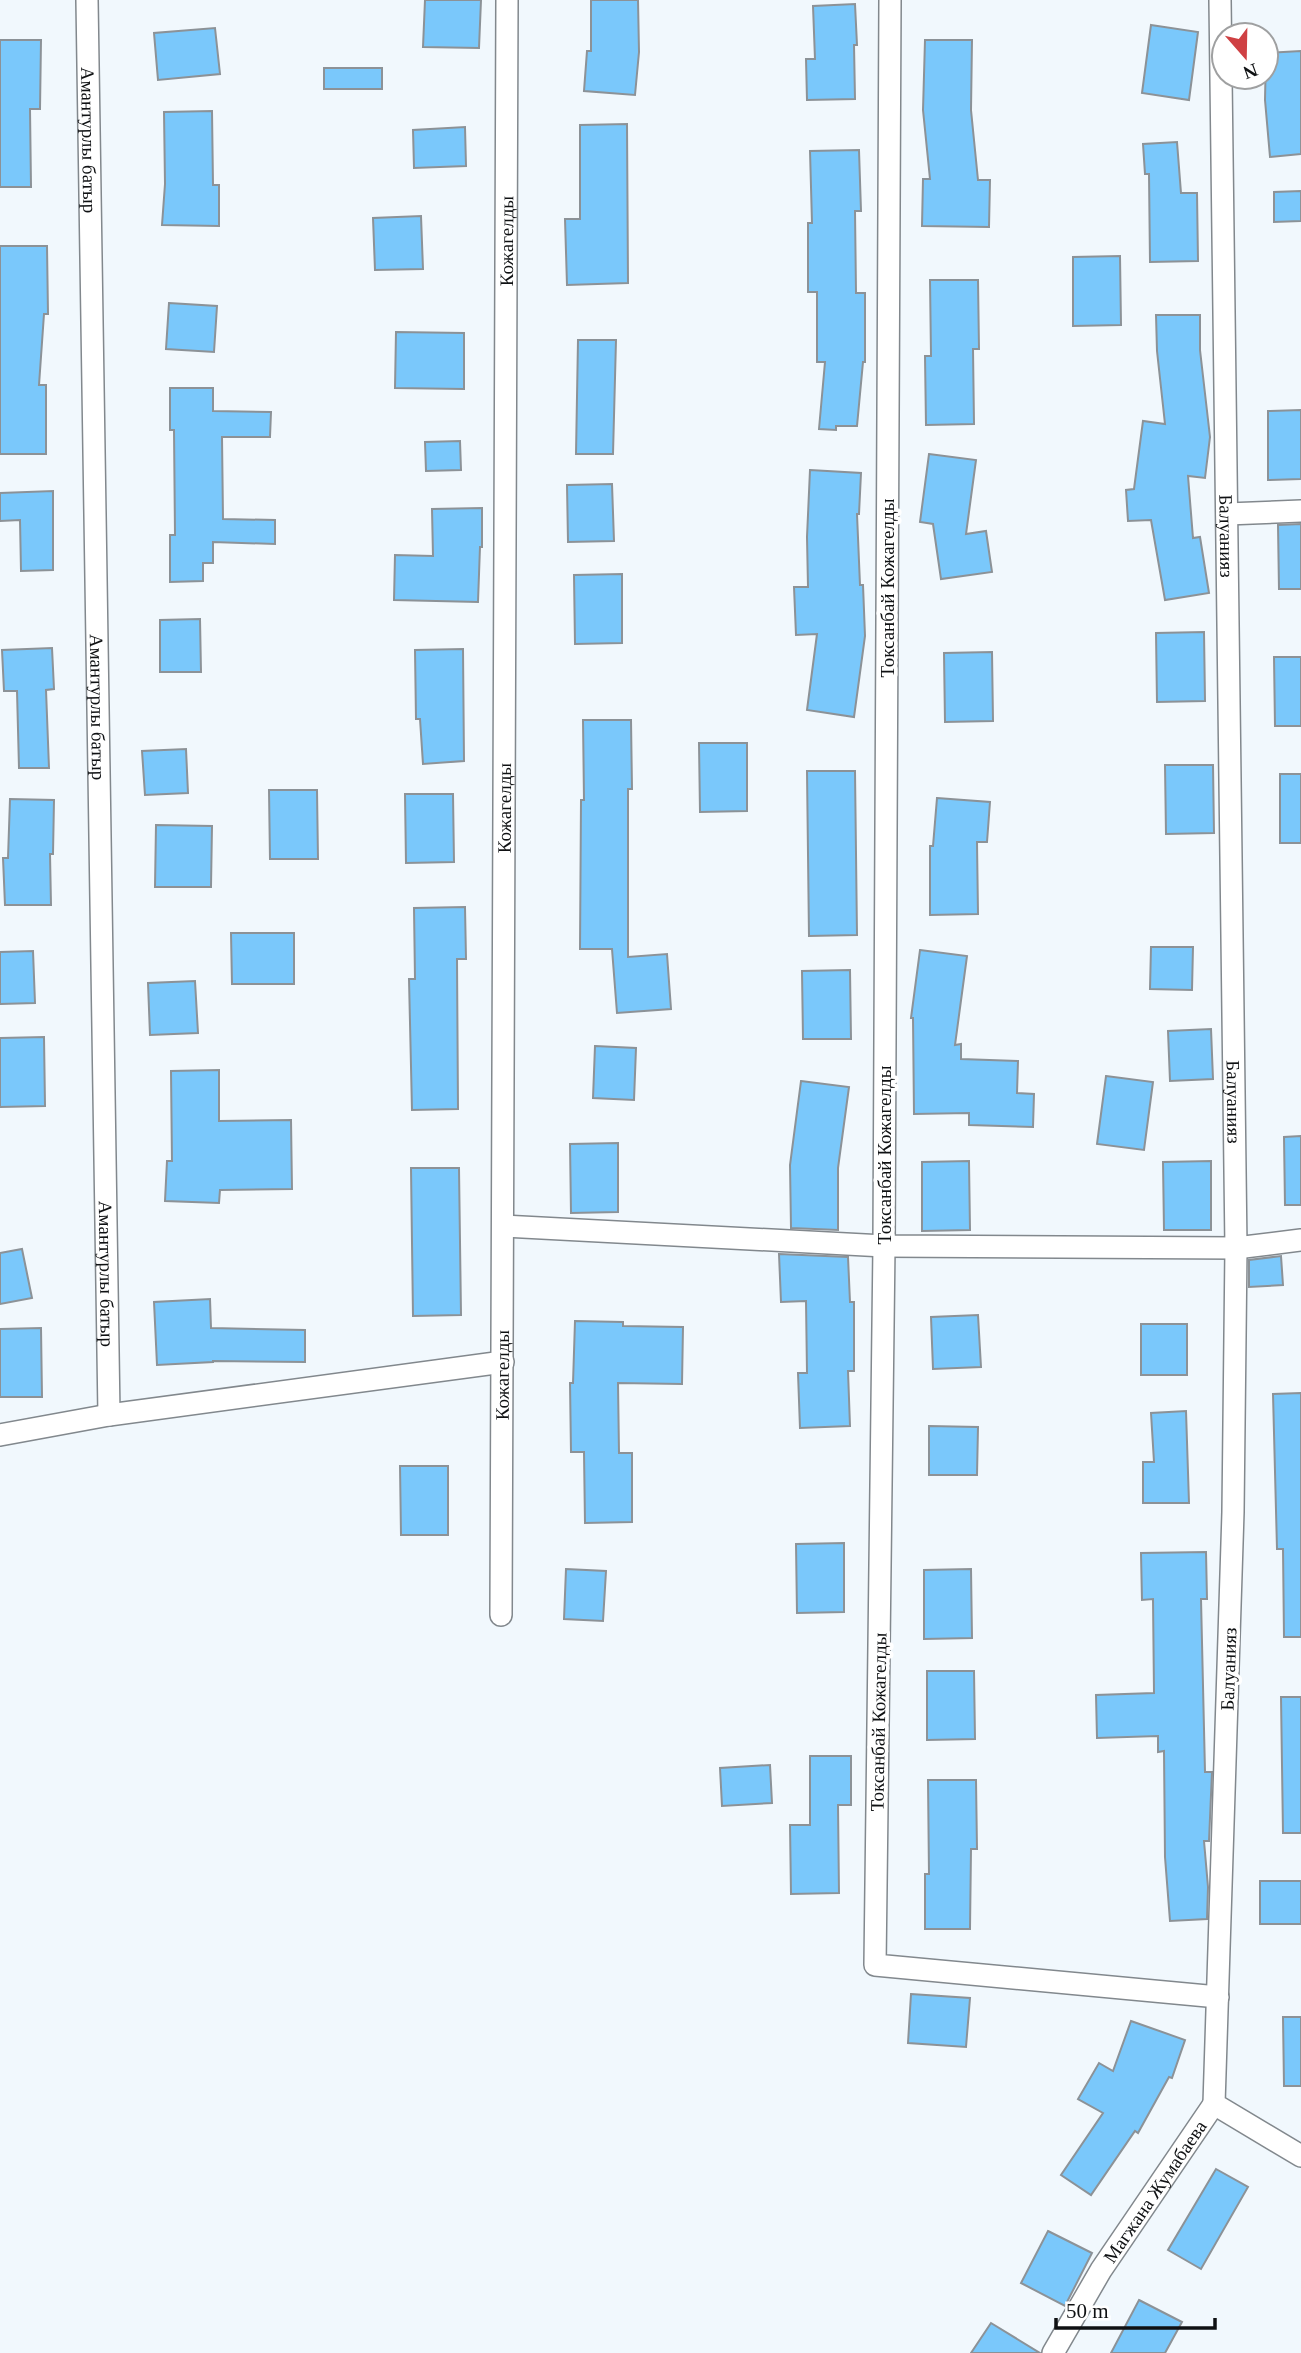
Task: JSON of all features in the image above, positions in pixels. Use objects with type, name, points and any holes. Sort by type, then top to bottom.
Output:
[{"type":"street","name":"Амантурлы батыр","points":[[87,0],[109,1415]]},
{"type":"street","name":"Кожагелды","points":[[501,1615],[507,0]]},
{"type":"street","name":"Токсанбай Кожагелды","points":[[890,0],[884,1246],[875,1965],[1218,1997]]},
{"type":"street","name":"Балуанияз","points":[[1214,2104],[1233,1512],[1236,1248],[1220,0]]},
{"type":"street","points":[[1227,514],[1301,511]]},
{"type":"street","points":[[503,1226],[884,1246],[1236,1248],[1301,1240]]},
{"type":"street","points":[[0,1435],[109,1415],[503,1362]]},
{"type":"street","points":[[1214,2104],[1301,2156]]},
{"type":"street","name":"Магжана Жумабаева","points":[[1053,2353],[1101,2270],[1214,2104]]},
{"type":"building","points":[[425,0],[481,0],[479,48],[423,47]]},
{"type":"building","points":[[591,0],[638,0],[639,52],[635,95],[584,91],[587,51],[591,51]]},
{"type":"building","points":[[855,4],[855,99],[807,100],[806,59],[815,59],[813,6]]},
{"type":"building","points":[[1151,25],[1198,32],[1189,100],[1142,93]]},
{"type":"building","points":[[215,28],[220,74],[158,80],[154,33]]},
{"type":"building","points":[[0,40],[41,40],[40,109],[30,109],[31,187],[0,187]]},
{"type":"building","points":[[925,40],[972,40],[971,110],[978,180],[990,180],[989,227],[922,226],[923,179],[930,179],[923,110]]},
{"type":"building","points":[[1301,51],[1301,154],[1270,157],[1265,91],[1280,91],[1280,52]]},
{"type":"building","points":[[324,68],[382,68],[382,89],[324,89]]},
{"type":"building","points":[[212,111],[213,185],[219,185],[219,226],[162,225],[165,184],[164,112]]},
{"type":"building","points":[[627,124],[628,283],[567,285],[565,219],[580,219],[580,125]]},
{"type":"building","points":[[465,127],[466,166],[414,168],[413,130]]},
{"type":"building","points":[[1177,142],[1181,193],[1197,193],[1198,261],[1150,262],[1149,174],[1145,174],[1143,144]]},
{"type":"building","points":[[859,150],[861,211],[855,211],[856,293],[865,293],[865,362],[857,426],[836,426],[836,430],[819,429],[825,362],[817,362],[817,292],[808,292],[808,223],[812,223],[810,151]]},
{"type":"building","points":[[1301,191],[1301,221],[1274,222],[1274,192]]},
{"type":"building","points":[[421,216],[423,269],[375,270],[373,218]]},
{"type":"building","points":[[0,246],[47,246],[48,314],[44,314],[39,385],[46,385],[46,454],[0,454]]},
{"type":"building","points":[[1120,256],[1121,325],[1073,326],[1073,257]]},
{"type":"building","points":[[930,280],[978,280],[979,349],[973,349],[974,424],[926,425],[925,356],[931,356]]},
{"type":"building","points":[[169,303],[217,306],[214,352],[166,349]]},
{"type":"building","points":[[1156,315],[1200,315],[1200,350],[1210,437],[1205,478],[1188,476],[1193,538],[1200,537],[1209,593],[1165,600],[1151,520],[1128,521],[1126,490],[1134,489],[1143,421],[1165,424]]},
{"type":"building","points":[[396,332],[464,333],[464,389],[395,388]]},
{"type":"building","points":[[578,340],[616,340],[613,454],[576,454]]},
{"type":"building","points":[[170,388],[213,388],[213,411],[271,412],[270,437],[222,437],[223,519],[275,520],[275,544],[213,542],[213,563],[203,563],[203,581],[170,582],[170,535],[175,535],[174,430],[170,430]]},
{"type":"building","points":[[1301,410],[1301,479],[1268,480],[1268,411]]},
{"type":"building","points":[[460,441],[461,470],[426,471],[425,442]]},
{"type":"building","points":[[929,454],[976,460],[966,534],[986,531],[992,572],[941,579],[933,524],[920,522]]},
{"type":"building","points":[[810,470],[861,473],[857,514],[865,636],[854,717],[807,710],[817,634],[796,635],[794,587],[808,587]]},
{"type":"building","points":[[612,484],[614,541],[568,542],[567,485]]},
{"type":"building","points":[[53,491],[53,570],[21,571],[20,520],[0,521],[0,493]]},
{"type":"building","points":[[482,508],[478,602],[394,600],[395,555],[433,556],[432,509]]},
{"type":"building","points":[[1301,524],[1301,589],[1279,589],[1278,525]]},
{"type":"building","points":[[622,574],[622,643],[575,644],[574,575]]},
{"type":"building","points":[[200,619],[201,672],[160,672],[160,620]]},
{"type":"building","points":[[1204,632],[1205,701],[1157,702],[1156,633]]},
{"type":"building","points":[[52,648],[54,689],[46,690],[49,768],[19,768],[17,691],[4,691],[2,650]]},
{"type":"building","points":[[463,649],[464,761],[423,764],[420,719],[416,719],[415,650]]},
{"type":"building","points":[[992,652],[993,721],[945,722],[944,653]]},
{"type":"building","points":[[1274,657],[1301,657],[1301,726],[1275,726]]},
{"type":"building","points":[[583,720],[631,720],[632,789],[628,789],[628,957],[667,954],[671,1009],[617,1013],[612,949],[580,949]]},
{"type":"building","points":[[699,743],[747,743],[747,811],[700,812]]},
{"type":"building","points":[[186,749],[188,793],[145,795],[142,751]]},
{"type":"building","points":[[1165,765],[1213,765],[1214,833],[1166,834]]},
{"type":"building","points":[[807,771],[855,771],[857,935],[809,936]]},
{"type":"building","points":[[1280,774],[1301,774],[1301,843],[1280,843]]},
{"type":"building","points":[[269,790],[317,790],[318,859],[270,859]]},
{"type":"building","points":[[405,794],[453,794],[454,862],[406,863]]},
{"type":"building","points":[[937,798],[990,802],[987,842],[977,842],[978,914],[930,915],[930,846],[933,846]]},
{"type":"building","points":[[10,799],[54,800],[53,854],[50,854],[51,905],[5,905],[3,858],[8,858]]},
{"type":"building","points":[[156,825],[212,826],[211,887],[155,887]]},
{"type":"building","points":[[465,907],[466,959],[457,959],[458,1109],[412,1110],[409,979],[415,979],[414,908]]},
{"type":"building","points":[[231,933],[294,933],[294,984],[232,984]]},
{"type":"building","points":[[1151,947],[1193,947],[1192,990],[1150,989]]},
{"type":"building","points":[[920,950],[967,956],[955,1045],[961,1044],[961,1059],[1018,1061],[1017,1093],[1034,1094],[1033,1127],[969,1125],[969,1113],[914,1114],[911,1018]]},
{"type":"building","points":[[33,951],[35,1003],[0,1004],[0,952]]},
{"type":"building","points":[[850,970],[851,1039],[803,1039],[802,971]]},
{"type":"building","points":[[195,981],[198,1033],[150,1035],[148,983]]},
{"type":"building","points":[[1211,1029],[1213,1079],[1170,1081],[1168,1031]]},
{"type":"building","points":[[44,1037],[45,1106],[0,1107],[0,1038]]},
{"type":"building","points":[[595,1046],[636,1048],[634,1100],[593,1098]]},
{"type":"building","points":[[219,1070],[219,1121],[291,1120],[292,1189],[220,1190],[219,1203],[165,1201],[167,1161],[172,1161],[171,1071]]},
{"type":"building","points":[[1106,1076],[1153,1082],[1144,1150],[1097,1144]]},
{"type":"building","points":[[801,1081],[849,1087],[838,1168],[838,1230],[791,1228],[790,1165]]},
{"type":"building","points":[[1301,1136],[1301,1205],[1285,1205],[1284,1137]]},
{"type":"building","points":[[618,1143],[618,1212],[571,1213],[570,1144]]},
{"type":"building","points":[[969,1161],[970,1230],[922,1231],[922,1162]]},
{"type":"building","points":[[1211,1161],[1211,1230],[1164,1230],[1163,1162]]},
{"type":"building","points":[[411,1168],[459,1168],[461,1315],[413,1316]]},
{"type":"building","points":[[22,1249],[32,1298],[0,1304],[0,1253]]},
{"type":"building","points":[[779,1254],[848,1257],[850,1302],[854,1302],[854,1371],[848,1371],[850,1426],[800,1428],[798,1373],[807,1373],[806,1301],[781,1302]]},
{"type":"building","points":[[1281,1256],[1283,1285],[1249,1287],[1249,1260]]},
{"type":"building","points":[[210,1299],[211,1328],[305,1330],[305,1362],[213,1361],[157,1365],[154,1302]]},
{"type":"building","points":[[978,1315],[981,1367],[933,1369],[931,1317]]},
{"type":"building","points":[[575,1321],[623,1322],[623,1326],[683,1327],[682,1384],[618,1383],[619,1453],[632,1453],[632,1522],[585,1523],[584,1452],[571,1452],[570,1383],[573,1383]]},
{"type":"building","points":[[1141,1324],[1187,1324],[1187,1375],[1141,1375]]},
{"type":"building","points":[[41,1328],[42,1397],[0,1397],[0,1329]]},
{"type":"building","points":[[1301,1393],[1301,1637],[1284,1637],[1283,1549],[1277,1549],[1273,1394]]},
{"type":"building","points":[[1186,1411],[1189,1503],[1143,1503],[1143,1462],[1154,1462],[1151,1413]]},
{"type":"building","points":[[929,1426],[978,1427],[977,1475],[929,1475]]},
{"type":"building","points":[[400,1466],[448,1466],[448,1535],[401,1535]]},
{"type":"building","points":[[844,1543],[844,1612],[797,1613],[796,1544]]},
{"type":"building","points":[[1206,1552],[1207,1599],[1201,1599],[1205,1772],[1212,1772],[1209,1841],[1204,1841],[1208,1887],[1207,1919],[1170,1921],[1165,1857],[1164,1751],[1158,1752],[1158,1736],[1097,1738],[1096,1695],[1154,1693],[1153,1599],[1142,1600],[1141,1553]]},
{"type":"building","points":[[566,1569],[606,1571],[603,1621],[564,1619]]},
{"type":"building","points":[[971,1569],[972,1638],[924,1639],[924,1570]]},
{"type":"building","points":[[927,1671],[974,1671],[975,1739],[927,1740]]},
{"type":"building","points":[[1281,1697],[1301,1697],[1301,1833],[1283,1833]]},
{"type":"building","points":[[810,1756],[851,1756],[851,1805],[838,1805],[839,1893],[791,1894],[790,1825],[810,1825]]},
{"type":"building","points":[[770,1765],[772,1803],[722,1806],[720,1768]]},
{"type":"building","points":[[928,1780],[976,1780],[977,1849],[971,1849],[970,1929],[925,1929],[925,1874],[929,1874]]},
{"type":"building","points":[[1260,1881],[1301,1881],[1301,1924],[1260,1924]]},
{"type":"building","points":[[911,1994],[970,1998],[966,2047],[908,2043]]},
{"type":"building","points":[[1283,2017],[1301,2017],[1301,2086],[1284,2086]]},
{"type":"building","points":[[1131,2021],[1185,2040],[1172,2078],[1169,2077],[1138,2133],[1135,2131],[1091,2195],[1061,2175],[1103,2113],[1078,2099],[1099,2063],[1113,2071]]},
{"type":"building","points":[[1216,2169],[1248,2187],[1201,2269],[1168,2250]]},
{"type":"building","points":[[1048,2231],[1092,2253],[1065,2306],[1021,2283]]},
{"type":"building","points":[[1139,2300],[1182,2322],[1165,2353],[1111,2353]]},
{"type":"building","points":[[991,2323],[1040,2353],[971,2353]]}]
